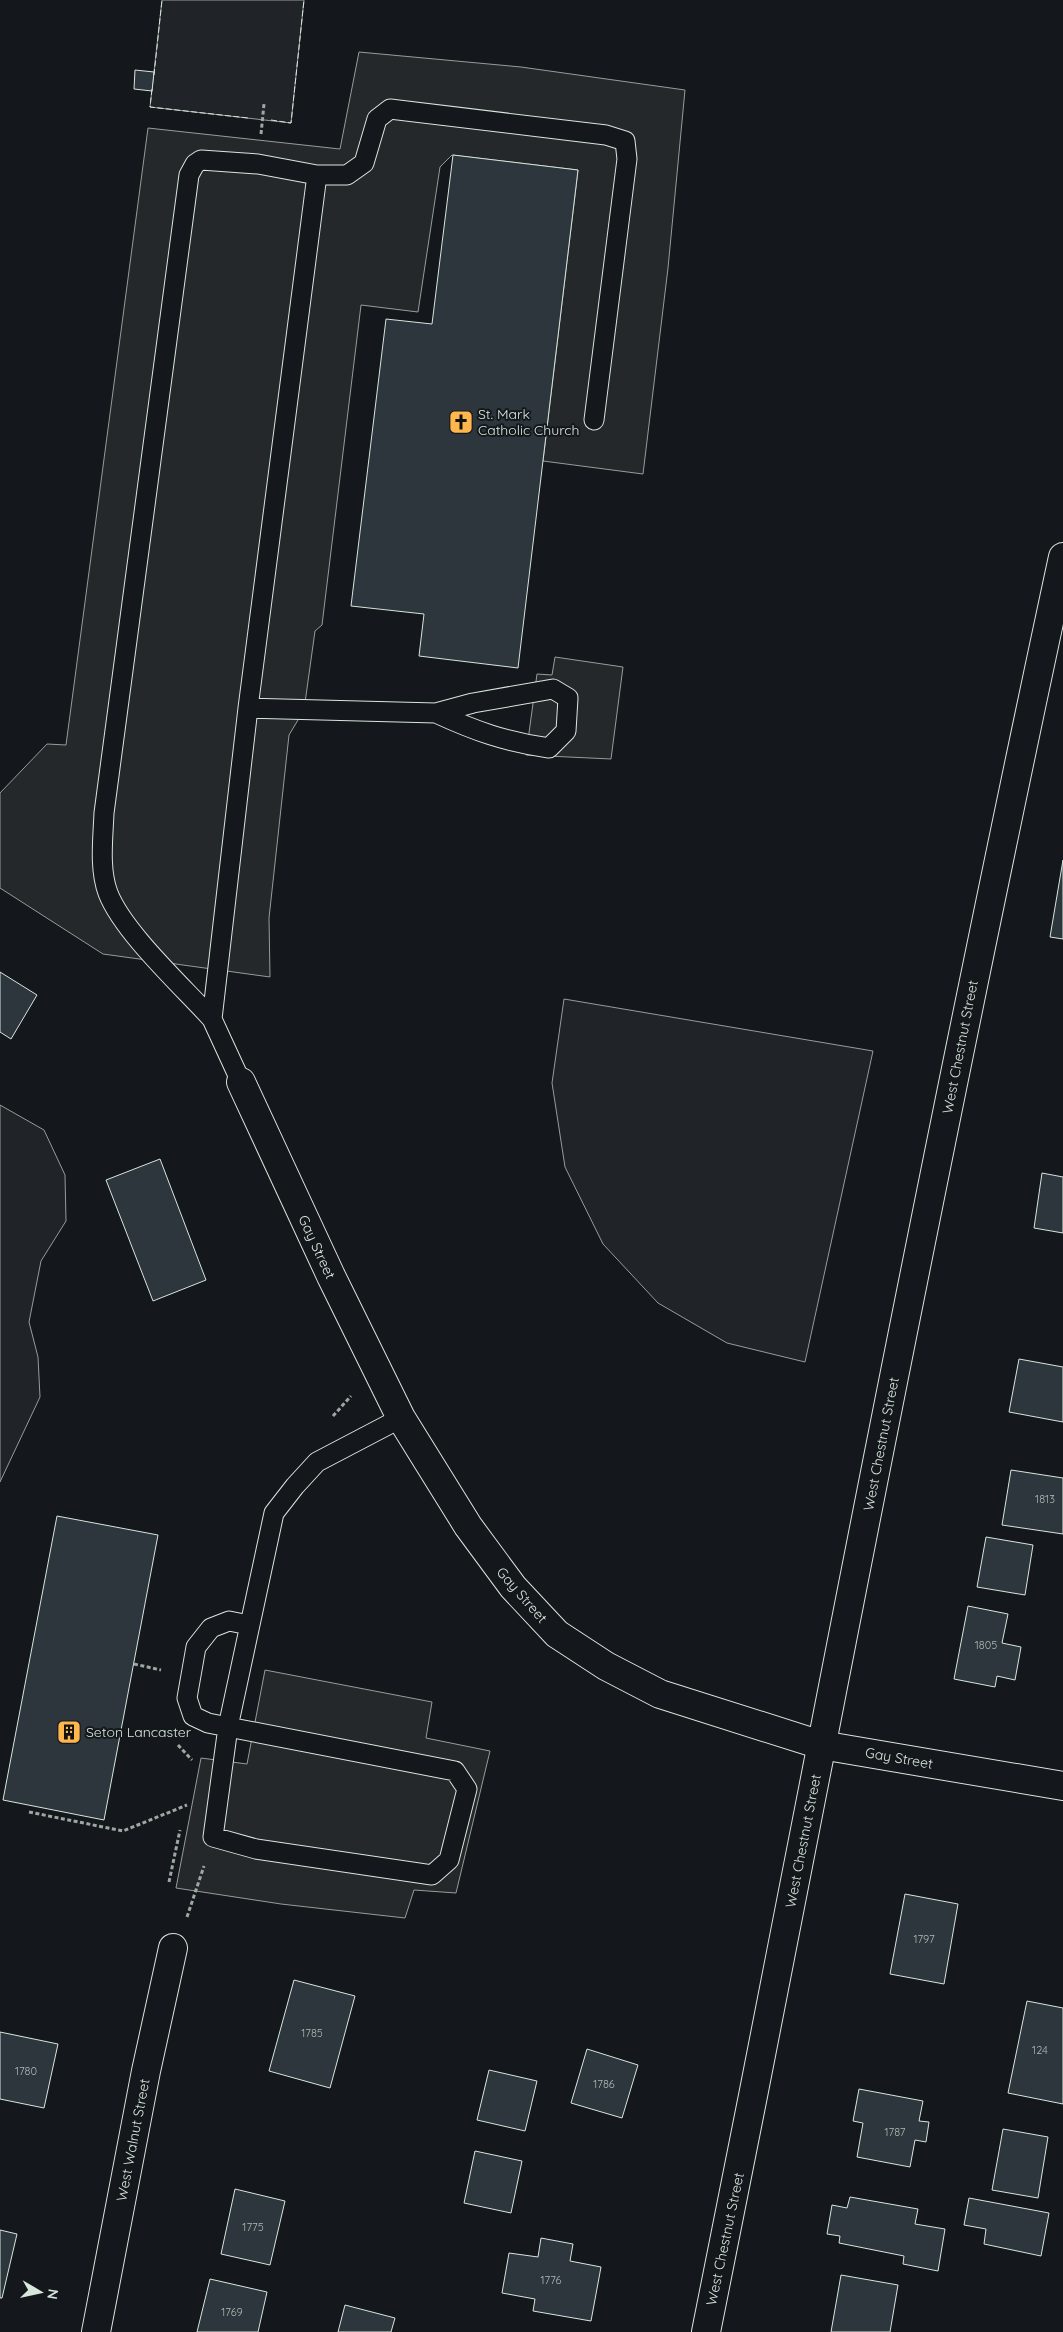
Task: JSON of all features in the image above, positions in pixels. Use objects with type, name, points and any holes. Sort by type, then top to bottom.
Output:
[{"type":"street","name":"West Chestnut Street","points":[[706,2332],[757,2084],[821,1745],[988,905],[1063,557]]},
{"type":"street","name":"Gay Street","points":[[241,1082],[330,1276],[401,1418],[468,1526],[513,1587],[557,1634],[606,1666],[660,1694],[821,1745],[1063,1786]]},
{"type":"street","name":"West Walnut Street","points":[[96,2332],[146,2071],[173,1948]]},
{"type":"lane","points":[[241,1082],[212,1019],[127,926],[108,893],[102,856],[104,813],[190,169],[201,160],[258,164],[317,175],[347,176],[364,163],[377,119],[390,110],[606,135],[625,141],[627,159],[594,420]]},
{"type":"lane","points":[[212,1019],[248,708],[317,175]]},
{"type":"lane","points":[[248,708],[436,713],[473,703],[553,689],[568,698],[566,731],[549,748],[516,744],[481,734],[436,713]]},
{"type":"lane","points":[[249,1624],[229,1621],[211,1628],[196,1647],[187,1698],[193,1716],[208,1724],[228,1727],[455,1771],[467,1789],[449,1860],[432,1875],[256,1849],[213,1837],[228,1727],[274,1513],[294,1486],[317,1462],[401,1418]]},
{"type":"path","points":[[28,1812],[123,1830],[185,1804],[217,1806]]},
{"type":"path","points":[[173,1948],[196,1896],[213,1837]]},
{"type":"shaded area","points":[[162,0],[304,0],[291,123],[150,107]]},
{"type":"shaded area","points":[[359,52],[521,67],[685,90],[668,268],[643,474],[543,461],[578,170],[452,155],[440,167],[418,312],[361,305],[322,625],[315,631],[304,710],[289,735],[269,918],[270,977],[103,954],[0,888],[0,793],[47,744],[66,745],[148,128],[340,149]]},
{"type":"shaded area","points":[[555,657],[623,667],[611,759],[526,755],[537,674],[552,675]]},
{"type":"shaded area","points":[[564,999],[873,1051],[805,1362],[727,1343],[658,1303],[603,1244],[565,1167],[552,1083]]},
{"type":"shaded area","points":[[0,1105],[44,1130],[65,1175],[66,1221],[41,1261],[29,1322],[38,1357],[40,1397],[0,1482]]},
{"type":"shaded area","points":[[265,1670],[432,1702],[426,1738],[490,1751],[456,1893],[414,1890],[405,1918],[281,1904],[176,1888],[201,1758],[247,1764]]},
{"type":"building","points":[[135,70],[154,72],[152,91],[134,89]]},
{"type":"building","name":"St. Mark Catholic Church","points":[[453,155],[578,170],[518,668],[419,656],[424,614],[351,606],[386,319],[432,324]]},
{"type":"building","points":[[1063,860],[1063,939],[1050,937]]},
{"type":"building","points":[[0,972],[37,995],[11,1039],[0,1032]]},
{"type":"building","points":[[160,1159],[206,1280],[153,1301],[106,1180]]},
{"type":"building","points":[[1042,1173],[1063,1177],[1063,1233],[1034,1228]]},
{"type":"building","points":[[1019,1359],[1063,1367],[1063,1422],[1009,1412]]},
{"type":"building","points":[[1011,1470],[1063,1478],[1063,1534],[1002,1525]]},
{"type":"building","name":"Seton Lancaster","points":[[57,1516],[158,1535],[104,1820],[3,1800]]},
{"type":"building","points":[[986,1537],[1033,1545],[1025,1595],[977,1587]]},
{"type":"building","points":[[968,1606],[1008,1614],[1002,1643],[1021,1647],[1015,1680],[997,1676],[995,1687],[954,1679]]},
{"type":"building","points":[[905,1894],[958,1904],[944,1984],[890,1974]]},
{"type":"building","points":[[294,1980],[355,1996],[330,2088],[269,2071]]},
{"type":"building","points":[[1027,2001],[1063,2008],[1063,2104],[1008,2093]]},
{"type":"building","points":[[0,2032],[58,2044],[44,2108],[0,2099]]},
{"type":"building","points":[[587,2049],[638,2065],[622,2118],[571,2103]]},
{"type":"building","points":[[489,2070],[537,2081],[525,2131],[477,2120]]},
{"type":"building","points":[[859,2089],[923,2101],[919,2121],[929,2122],[926,2142],[915,2140],[910,2167],[857,2157],[863,2123],[853,2121]]},
{"type":"building","points":[[1003,2129],[1048,2137],[1038,2198],[992,2190]]},
{"type":"building","points":[[475,2151],[522,2161],[511,2213],[464,2203]]},
{"type":"building","points":[[235,2189],[285,2201],[270,2265],[221,2254]]},
{"type":"building","points":[[850,2197],[918,2209],[915,2224],[945,2229],[938,2271],[903,2264],[904,2256],[839,2243],[840,2236],[827,2234],[832,2205],[847,2208]]},
{"type":"building","points":[[969,2198],[1049,2213],[1041,2256],[984,2244],[986,2229],[964,2225]]},
{"type":"building","points":[[0,2230],[17,2234],[2,2298],[0,2298]]},
{"type":"building","points":[[541,2238],[573,2244],[570,2261],[601,2267],[591,2321],[533,2311],[535,2299],[502,2293],[509,2253],[538,2257]]},
{"type":"building","points":[[841,2275],[898,2285],[890,2332],[831,2332]]},
{"type":"building","points":[[210,2279],[267,2292],[258,2332],[197,2332]]},
{"type":"building","points":[[345,2305],[395,2318],[391,2332],[338,2332]]},
{"type":"fence","points":[[154,75],[162,0]]},
{"type":"fence","points":[[271,120],[291,123],[304,0]]},
{"type":"fence","points":[[152,89],[150,107],[248,118]]},
{"type":"place","name":"St. Mark Catholic Church","points":[[461,422]]},
{"type":"place","name":"Seton Lancaster","points":[[69,1732]]}]
